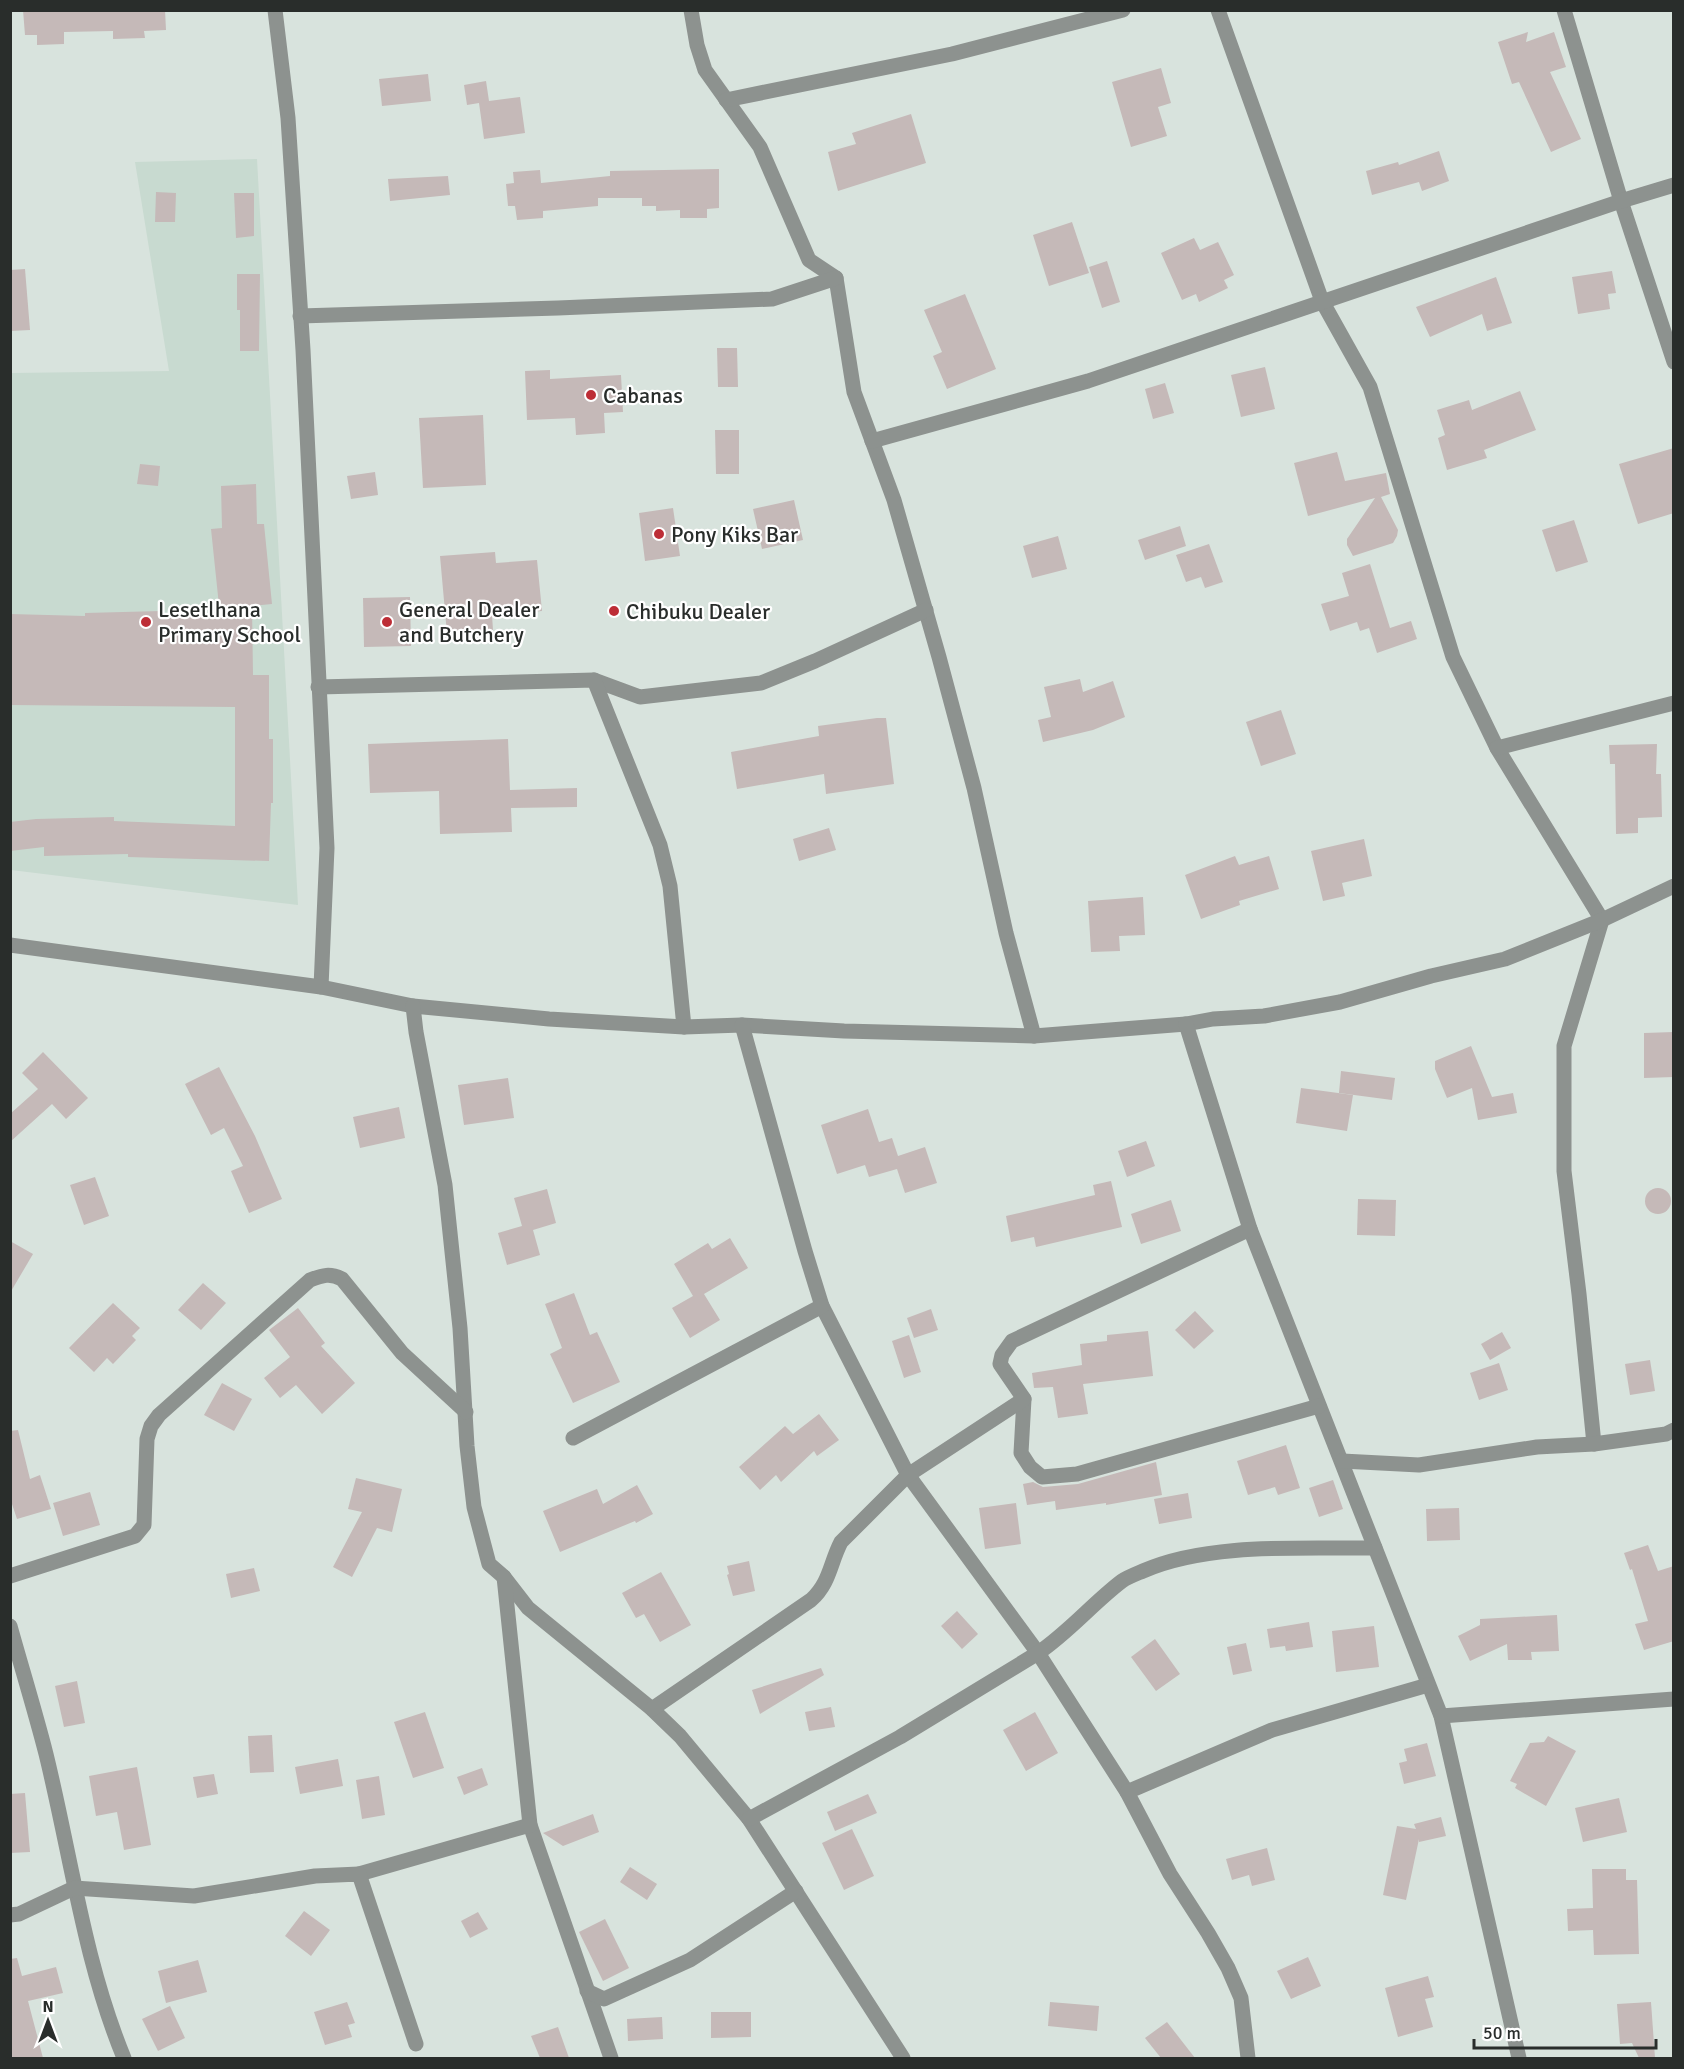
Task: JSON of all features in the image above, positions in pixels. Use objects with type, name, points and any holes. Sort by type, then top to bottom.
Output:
[{"type":"street","points":[[275,10],[288,118],[327,848],[321,987]]},
{"type":"street","points":[[691,10],[697,45],[705,70],[760,147],[809,260],[836,278],[854,392],[894,500],[926,610],[974,788],[1006,933],[1034,1036]]},
{"type":"street","points":[[726,100],[952,54],[1123,10]]},
{"type":"street","points":[[1218,10],[1322,301],[1370,387],[1453,657],[1497,748],[1602,920],[1564,1046],[1564,1171],[1594,1444]]},
{"type":"street","points":[[1564,10],[1621,201],[1674,362]]},
{"type":"street","points":[[872,441],[1088,381],[1674,185]]},
{"type":"street","points":[[300,316],[558,309],[772,299],[836,278]]},
{"type":"street","points":[[318,687],[594,680],[640,697],[761,683],[926,610]]},
{"type":"street","points":[[594,680],[660,845],[670,886],[684,1027]]},
{"type":"street","points":[[1497,748],[1674,703]]},
{"type":"street","points":[[10,945],[321,987],[413,1005],[549,1019],[684,1027],[742,1025],[844,1031],[1034,1036],[1264,1016],[1340,1002],[1431,976],[1505,959],[1602,920],[1674,886]]},
{"type":"street","points":[[413,1005],[444,1185],[460,1328],[467,1446],[474,1508],[489,1564],[504,1577],[528,1608],[652,1709],[680,1736],[749,1819],[903,2058]]},
{"type":"street","points":[[1186,1024],[1250,1229],[1441,1716],[1519,2058]]},
{"type":"street","points":[[742,1025],[822,1306],[908,1475],[1038,1653],[1127,1792],[1170,1874],[1208,1932],[1228,1968],[1240,1998],[1248,2058]]},
{"type":"street","points":[[1250,1229],[1012,1341],[1002,1355],[1000,1364],[1024,1399],[1021,1453],[1030,1467],[1042,1477],[1077,1474],[1320,1406]]},
{"type":"street","points":[[10,1576],[135,1536],[144,1525],[147,1439],[155,1420],[310,1280],[321,1275],[334,1275],[342,1279],[402,1353],[466,1412]]},
{"type":"street","points":[[573,1438],[822,1306]]},
{"type":"street","points":[[652,1709],[811,1600],[821,1591],[829,1575],[834,1555],[842,1542],[908,1475],[1024,1399]]},
{"type":"street","points":[[1342,1461],[1419,1465],[1537,1447],[1594,1444],[1666,1434],[1674,1430]]},
{"type":"street","points":[[749,1819],[900,1737],[1038,1653],[1059,1639],[1124,1580],[1158,1565],[1196,1556],[1252,1550],[1375,1548]]},
{"type":"street","points":[[504,1577],[530,1825],[611,2058]]},
{"type":"street","points":[[10,1626],[46,1755],[74,1888],[113,2032],[124,2058]]},
{"type":"street","points":[[1127,1792],[1272,1730],[1428,1685]]},
{"type":"street","points":[[1441,1716],[1674,1699]]},
{"type":"street","points":[[10,1915],[19,1914],[74,1888],[194,1896],[315,1876],[359,1874],[530,1825]]},
{"type":"street","points":[[359,1874],[416,2044]]},
{"type":"street","points":[[587,1991],[604,1999],[690,1960],[796,1891]]},
{"type":"shaded area","name":"Lesetlhana Primary School","points":[[257,159],[298,905],[11,870],[11,373],[169,371],[135,162]]},
{"type":"building","points":[[23,10],[165,10],[166,30],[144,31],[145,38],[113,39],[113,31],[64,32],[64,44],[37,45],[37,35],[25,35]]},
{"type":"building","points":[[1528,32],[1526,42],[1554,32],[1566,67],[1550,72],[1581,139],[1551,152],[1519,82],[1512,84],[1498,42]]},
{"type":"building","points":[[1161,68],[1171,103],[1158,107],[1167,136],[1131,147],[1112,82]]},
{"type":"building","points":[[428,74],[431,101],[382,106],[379,79]]},
{"type":"building","points":[[486,81],[489,101],[520,97],[525,133],[484,139],[479,103],[467,105],[464,85]]},
{"type":"building","points":[[911,114],[926,163],[838,191],[828,152],[856,144],[852,133]]},
{"type":"building","points":[[1439,151],[1449,181],[1422,191],[1419,182],[1372,195],[1366,171],[1398,162],[1399,165]]},
{"type":"building","points":[[719,169],[719,208],[707,209],[707,218],[680,218],[680,210],[656,211],[656,206],[642,206],[642,198],[598,198],[598,206],[543,211],[543,218],[517,220],[515,206],[508,206],[506,184],[514,183],[513,172],[540,170],[541,183],[610,176],[610,171]]},
{"type":"building","points":[[448,176],[450,195],[390,201],[388,179]]},
{"type":"building","points":[[156,192],[176,193],[175,222],[155,222]]},
{"type":"building","points":[[234,193],[254,193],[254,236],[236,238]]},
{"type":"building","points":[[1072,222],[1089,273],[1049,286],[1033,235]]},
{"type":"building","points":[[1194,238],[1200,250],[1218,242],[1234,275],[1224,280],[1228,288],[1199,302],[1196,294],[1182,300],[1161,253]]},
{"type":"building","points":[[1107,261],[1120,302],[1102,308],[1089,267]]},
{"type":"building","points":[[25,269],[30,330],[10,331],[10,270]]},
{"type":"building","points":[[1612,271],[1616,293],[1608,294],[1610,309],[1578,314],[1572,277]]},
{"type":"building","points":[[237,274],[260,274],[259,351],[240,351]]},
{"type":"building","points":[[1496,277],[1512,323],[1487,331],[1482,314],[1430,337],[1416,307]]},
{"type":"building","points":[[965,294],[996,369],[947,389],[933,356],[942,352],[924,310]]},
{"type":"building","points":[[717,348],[737,348],[738,387],[718,387]]},
{"type":"building","points":[[1265,367],[1275,409],[1241,417],[1231,375]]},
{"type":"building","name":"Cabanas","points":[[550,370],[550,379],[621,375],[623,412],[604,413],[605,433],[576,435],[575,418],[527,420],[525,371]]},
{"type":"building","points":[[1165,383],[1174,413],[1153,419],[1145,389]]},
{"type":"building","points":[[1520,391],[1536,430],[1484,450],[1487,458],[1447,470],[1438,438],[1445,435],[1437,410],[1469,400],[1472,410]]},
{"type":"building","points":[[483,415],[486,485],[423,488],[419,418]]},
{"type":"building","points":[[715,430],[739,430],[739,474],[716,474]]},
{"type":"building","points":[[1674,448],[1674,513],[1638,524],[1619,464]]},
{"type":"building","points":[[1337,452],[1345,481],[1386,473],[1390,494],[1381,497],[1398,530],[1393,543],[1353,556],[1347,545],[1347,539],[1375,498],[1308,516],[1294,463]]},
{"type":"building","points":[[140,464],[160,466],[158,486],[137,484]]},
{"type":"building","points":[[375,472],[378,495],[351,499],[347,476]]},
{"type":"building","points":[[256,484],[257,524],[264,524],[272,604],[252,606],[253,675],[269,675],[269,739],[273,739],[273,803],[271,803],[269,861],[128,857],[128,854],[44,856],[44,847],[10,851],[10,822],[36,819],[114,817],[114,821],[235,826],[235,707],[10,705],[10,614],[85,616],[85,613],[161,611],[161,616],[220,615],[211,529],[222,528],[221,486]]},
{"type":"building","points":[[794,500],[803,540],[762,549],[753,509]]},
{"type":"building","name":"Pony Kiks Bar","points":[[673,508],[680,556],[645,561],[639,513]]},
{"type":"building","points":[[1574,520],[1588,562],[1556,572],[1542,530]]},
{"type":"building","points":[[1180,526],[1186,546],[1145,560],[1138,540]]},
{"type":"building","points":[[1058,536],[1067,569],[1032,578],[1023,546]]},
{"type":"building","points":[[1209,544],[1223,582],[1205,588],[1201,577],[1186,582],[1176,555]]},
{"type":"building","points":[[495,552],[496,563],[537,560],[542,611],[492,615],[493,630],[447,634],[440,556]]},
{"type":"building","points":[[1370,564],[1390,628],[1411,621],[1417,639],[1377,653],[1369,628],[1360,631],[1357,622],[1330,631],[1321,604],[1349,596],[1342,573]]},
{"type":"building","name":"General Dealer and Butchery","points":[[410,597],[411,646],[364,647],[363,598]]},
{"type":"building","points":[[1080,679],[1083,692],[1113,681],[1125,717],[1093,730],[1043,742],[1038,720],[1051,717],[1044,687]]},
{"type":"building","points":[[1281,710],[1296,754],[1261,766],[1246,722]]},
{"type":"building","points":[[886,718],[894,784],[826,794],[824,774],[737,789],[731,752],[819,736],[818,726]]},
{"type":"building","points":[[508,739],[510,790],[577,788],[577,807],[511,808],[512,832],[440,834],[439,791],[370,793],[368,744]]},
{"type":"building","points":[[1657,744],[1656,774],[1661,774],[1662,817],[1638,818],[1638,833],[1616,834],[1615,764],[1610,764],[1609,745]]},
{"type":"building","points":[[829,828],[836,850],[799,861],[793,839]]},
{"type":"building","points":[[1364,839],[1372,876],[1342,883],[1345,896],[1323,901],[1311,851]]},
{"type":"building","points":[[1235,856],[1239,865],[1269,856],[1279,889],[1239,901],[1240,905],[1201,919],[1185,875]]},
{"type":"building","points":[[1143,897],[1145,935],[1119,936],[1120,951],[1091,952],[1088,901]]},
{"type":"building","points":[[1674,1032],[1674,1077],[1644,1078],[1644,1033]]},
{"type":"building","points":[[1471,1046],[1492,1097],[1513,1093],[1517,1113],[1478,1120],[1472,1088],[1447,1098],[1435,1069],[1435,1061]]},
{"type":"building","points":[[43,1052],[88,1098],[66,1119],[52,1104],[10,1142],[10,1114],[38,1089],[22,1073]]},
{"type":"building","points":[[219,1067],[255,1136],[282,1199],[249,1213],[231,1171],[243,1166],[224,1128],[211,1135],[185,1084]]},
{"type":"building","points":[[1341,1071],[1395,1078],[1392,1100],[1339,1093]]},
{"type":"building","points":[[508,1078],[514,1118],[464,1125],[458,1085]]},
{"type":"building","points":[[1301,1088],[1353,1095],[1347,1131],[1296,1123]]},
{"type":"building","points":[[399,1107],[405,1138],[360,1148],[353,1117]]},
{"type":"building","points":[[868,1109],[879,1142],[892,1138],[898,1156],[925,1147],[937,1183],[905,1193],[897,1169],[869,1177],[865,1165],[837,1174],[821,1125]]},
{"type":"building","points":[[1146,1141],[1155,1166],[1127,1177],[1118,1151]]},
{"type":"building","points":[[95,1177],[109,1216],[84,1225],[70,1185]]},
{"type":"building","points":[[1111,1181],[1122,1227],[1036,1247],[1034,1237],[1011,1242],[1006,1216],[1095,1195],[1093,1185]]},
{"type":"building","points":[[1658,1188],[1667,1192],[1671,1201],[1667,1210],[1658,1214],[1649,1210],[1645,1201],[1649,1192]]},
{"type":"building","points":[[547,1189],[556,1223],[533,1230],[540,1255],[507,1265],[498,1233],[522,1226],[514,1198]]},
{"type":"building","points":[[1358,1199],[1396,1200],[1395,1236],[1357,1235]]},
{"type":"building","points":[[1171,1200],[1181,1231],[1141,1244],[1131,1214]]},
{"type":"building","points":[[730,1238],[748,1268],[704,1294],[720,1320],[690,1338],[672,1308],[693,1296],[674,1264],[708,1243],[712,1249]]},
{"type":"building","points":[[10,1241],[33,1254],[10,1293]]},
{"type":"building","points":[[203,1283],[226,1303],[201,1330],[178,1310]]},
{"type":"building","points":[[574,1293],[590,1335],[597,1332],[620,1382],[573,1403],[550,1354],[562,1348],[545,1304]]},
{"type":"building","points":[[113,1303],[140,1328],[132,1336],[136,1340],[113,1364],[107,1358],[94,1372],[69,1348]]},
{"type":"building","points":[[298,1308],[325,1343],[321,1346],[355,1383],[322,1414],[296,1385],[280,1398],[264,1378],[290,1357],[269,1330]]},
{"type":"building","points":[[931,1309],[938,1330],[914,1338],[907,1318]]},
{"type":"building","points":[[1195,1311],[1214,1331],[1194,1349],[1175,1330]]},
{"type":"building","points":[[1148,1331],[1153,1376],[1083,1384],[1088,1414],[1058,1418],[1053,1387],[1034,1388],[1032,1373],[1082,1365],[1080,1344],[1107,1341],[1107,1335]]},
{"type":"building","points":[[1502,1332],[1511,1348],[1490,1360],[1481,1344]]},
{"type":"building","points":[[909,1335],[921,1372],[904,1378],[892,1341]]},
{"type":"building","points":[[1650,1360],[1655,1391],[1630,1395],[1625,1364]]},
{"type":"building","points":[[1499,1363],[1508,1390],[1479,1400],[1470,1373]]},
{"type":"building","points":[[222,1383],[252,1399],[234,1431],[204,1415]]},
{"type":"building","points":[[819,1414],[839,1440],[817,1456],[814,1451],[781,1482],[776,1475],[760,1490],[739,1467],[785,1426],[793,1434]]},
{"type":"building","points":[[18,1430],[30,1479],[40,1475],[51,1509],[17,1519],[10,1498],[10,1431]]},
{"type":"building","points":[[1286,1445],[1300,1488],[1278,1495],[1275,1487],[1248,1495],[1237,1461]]},
{"type":"building","points":[[1156,1462],[1162,1495],[1106,1505],[1106,1503],[1056,1510],[1055,1501],[1027,1505],[1023,1484],[1033,1482],[1043,1487],[1078,1484]]},
{"type":"building","points":[[356,1478],[402,1489],[392,1532],[377,1528],[352,1577],[333,1567],[362,1512],[348,1509]]},
{"type":"building","points":[[1333,1480],[1343,1509],[1319,1517],[1309,1488]]},
{"type":"building","points":[[637,1485],[653,1514],[636,1523],[635,1521],[560,1552],[543,1511],[597,1489],[603,1504]]},
{"type":"building","points":[[90,1492],[100,1525],[63,1536],[53,1503]]},
{"type":"building","points":[[1188,1493],[1192,1518],[1159,1524],[1154,1499]]},
{"type":"building","points":[[1016,1503],[1021,1544],[985,1549],[979,1508]]},
{"type":"building","points":[[1459,1508],[1460,1540],[1427,1541],[1426,1509]]},
{"type":"building","points":[[1648,1545],[1658,1571],[1674,1566],[1674,1641],[1644,1650],[1635,1624],[1648,1621],[1632,1569],[1630,1570],[1624,1553]]},
{"type":"building","points":[[749,1561],[755,1591],[733,1596],[727,1566]]},
{"type":"building","points":[[254,1568],[260,1591],[231,1598],[226,1574]]},
{"type":"building","points":[[661,1572],[691,1625],[660,1642],[644,1614],[636,1618],[622,1593]]},
{"type":"building","points":[[957,1611],[978,1634],[962,1649],[941,1626]]},
{"type":"building","points":[[1557,1615],[1559,1651],[1531,1652],[1532,1660],[1508,1660],[1507,1644],[1470,1661],[1458,1636],[1480,1625],[1480,1619]]},
{"type":"building","points":[[1309,1622],[1313,1647],[1286,1651],[1285,1646],[1270,1648],[1267,1629]]},
{"type":"building","points":[[1374,1626],[1379,1667],[1336,1672],[1332,1631]]},
{"type":"building","points":[[1155,1639],[1180,1674],[1156,1691],[1131,1657]]},
{"type":"building","points":[[1246,1643],[1252,1671],[1233,1675],[1227,1647]]},
{"type":"building","points":[[821,1668],[824,1675],[760,1714],[752,1690]]},
{"type":"building","points":[[77,1681],[85,1723],[64,1727],[55,1686]]},
{"type":"building","points":[[831,1707],[835,1727],[809,1731],[805,1712]]},
{"type":"building","points":[[425,1712],[444,1768],[413,1778],[394,1722]]},
{"type":"building","points":[[1035,1712],[1058,1753],[1026,1771],[1003,1730]]},
{"type":"building","points":[[272,1735],[274,1772],[250,1773],[248,1736]]},
{"type":"building","points":[[1548,1736],[1576,1751],[1546,1806],[1515,1788],[1517,1784],[1510,1781],[1530,1743],[1544,1742]]},
{"type":"building","points":[[1427,1743],[1436,1776],[1404,1784],[1399,1763],[1407,1761],[1404,1749]]},
{"type":"building","points":[[338,1759],[343,1786],[300,1794],[295,1767]]},
{"type":"building","points":[[137,1767],[151,1845],[124,1850],[117,1812],[96,1816],[89,1776]]},
{"type":"building","points":[[482,1768],[488,1785],[464,1795],[457,1777]]},
{"type":"building","points":[[214,1774],[218,1794],[197,1798],[193,1777]]},
{"type":"building","points":[[379,1776],[385,1815],[362,1819],[356,1780]]},
{"type":"building","points":[[25,1793],[30,1852],[10,1853],[10,1794]]},
{"type":"building","points":[[868,1794],[877,1813],[835,1831],[827,1812]]},
{"type":"building","points":[[1619,1798],[1627,1832],[1583,1842],[1575,1808]]},
{"type":"building","points":[[593,1814],[599,1832],[563,1846],[543,1833]]},
{"type":"building","points":[[1441,1817],[1446,1836],[1419,1842],[1419,1839],[1406,1900],[1383,1895],[1397,1826],[1416,1829],[1414,1824]]},
{"type":"building","points":[[852,1829],[874,1876],[844,1890],[822,1843]]},
{"type":"building","points":[[1267,1848],[1275,1880],[1252,1886],[1249,1875],[1232,1880],[1226,1859]]},
{"type":"building","points":[[630,1867],[657,1884],[647,1900],[620,1882]]},
{"type":"building","points":[[1592,1869],[1626,1869],[1626,1880],[1637,1880],[1639,1954],[1594,1955],[1593,1930],[1568,1931],[1567,1909],[1593,1908]]},
{"type":"building","points":[[304,1911],[330,1930],[311,1956],[285,1936]]},
{"type":"building","points":[[478,1912],[488,1929],[470,1938],[461,1921]]},
{"type":"building","points":[[605,1919],[629,1968],[603,1981],[579,1932]]},
{"type":"building","points":[[1308,1957],[1321,1986],[1291,1999],[1277,1971]]},
{"type":"building","points":[[17,1958],[22,1976],[56,1967],[63,1993],[28,2001],[43,2058],[10,2058],[10,1959]]},
{"type":"building","points":[[198,1960],[207,1992],[166,2003],[158,1971]]},
{"type":"building","points":[[1428,1976],[1434,1997],[1425,1999],[1433,2027],[1398,2037],[1385,1988]]},
{"type":"building","points":[[347,2002],[355,2023],[348,2025],[352,2037],[325,2045],[314,2012]]},
{"type":"building","points":[[1050,2002],[1099,2006],[1097,2031],[1048,2026]]},
{"type":"building","points":[[1651,2002],[1655,2058],[1639,2058],[1632,2043],[1620,2044],[1617,2004]]},
{"type":"building","points":[[170,2006],[185,2038],[158,2051],[142,2019]]},
{"type":"building","points":[[711,2012],[751,2012],[751,2037],[711,2038]]},
{"type":"building","points":[[662,2017],[663,2039],[628,2041],[627,2019]]},
{"type":"building","points":[[1167,2022],[1195,2058],[1161,2058],[1145,2038]]},
{"type":"building","points":[[558,2027],[569,2058],[540,2058],[531,2036]]},
{"type":"place","name":"Cabanas","points":[[591,395]]},
{"type":"place","name":"Pony Kiks Bar","points":[[659,534]]},
{"type":"place","name":"Chibuku Dealer","points":[[614,611]]},
{"type":"place","name":"Lesetlhana Primary School","points":[[146,622]]},
{"type":"place","name":"General Dealer and Butchery","points":[[387,622]]}]
